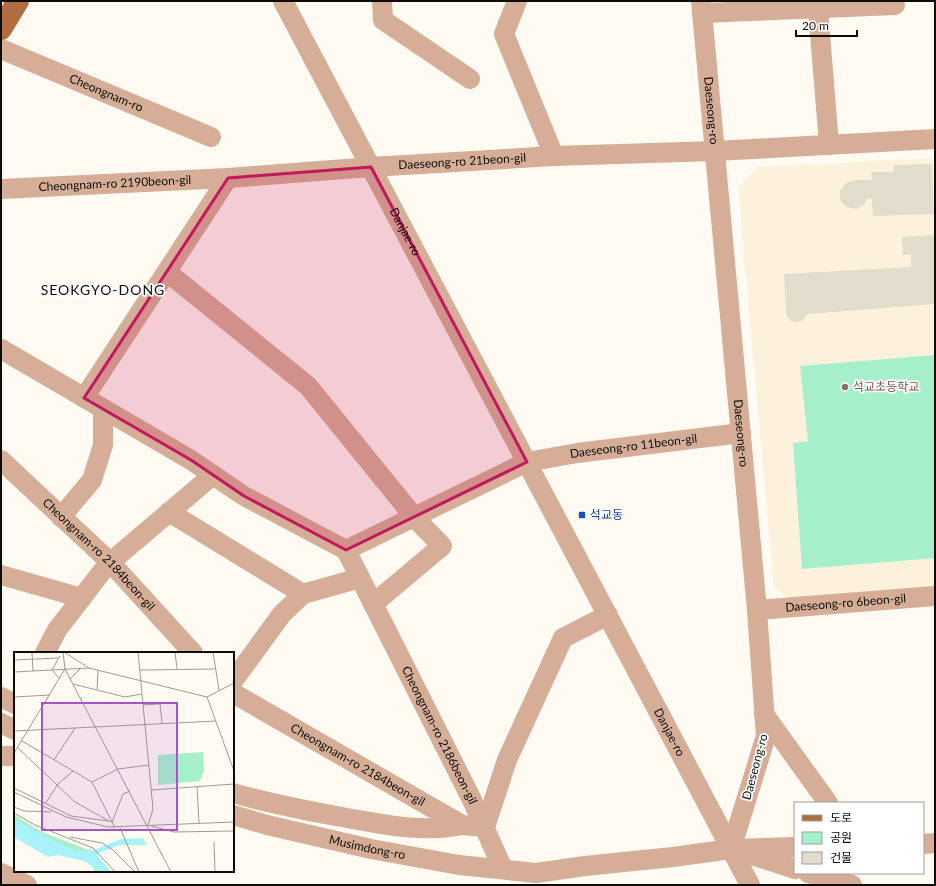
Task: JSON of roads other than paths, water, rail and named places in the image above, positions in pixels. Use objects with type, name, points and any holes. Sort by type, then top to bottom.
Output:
[{"type":"main road","points":[[1,29],[18,1]]},
{"type":"street","name":"Danjae-ro","points":[[283,1],[749,882]]},
{"type":"street","points":[[382,1],[382,20],[470,79]]},
{"type":"street","points":[[517,1],[504,34],[554,156]]},
{"type":"street","name":"Daeseong-ro","points":[[731,848],[766,736],[757,610],[716,151],[701,7],[818,8],[894,6]]},
{"type":"street","points":[[818,8],[830,145]]},
{"type":"street","name":"Cheongnam-ro","points":[[1,49],[211,137]]},
{"type":"street","name":"Daeseong-ro 21beon-gil","points":[[370,167],[554,156],[716,151],[935,139]]},
{"type":"street","name":"Cheongnam-ro 2190beon-gil","points":[[1,189],[228,178],[370,167]]},
{"type":"street","points":[[84,398],[228,178]]},
{"type":"street","points":[[167,272],[308,386],[359,446],[414,518],[442,546],[373,604]]},
{"type":"street","points":[[1,349],[191,460],[244,496],[346,550],[527,462]]},
{"type":"street","points":[[61,517],[92,480],[104,445],[104,409]]},
{"type":"street","name":"Daeseong-ro 11beon-gil","points":[[527,462],[577,453],[741,434]]},
{"type":"street","name":"Cheongnam-ro 2184beon-gil","points":[[1,460],[110,562],[192,652]]},
{"type":"street","points":[[46,652],[57,630],[110,562],[213,475]]},
{"type":"street","points":[[169,512],[303,594]]},
{"type":"street","name":"Cheongnam-ro 2186beon-gil","points":[[346,550],[485,827],[502,868]]},
{"type":"street","points":[[1,575],[82,598]]},
{"type":"street","points":[[234,680],[282,614],[303,594],[360,578]]},
{"type":"street","name":"Daeseong-ro 6beon-gil","points":[[757,610],[935,596]]},
{"type":"street","points":[[485,827],[507,760],[563,638],[608,615]]},
{"type":"street","name":"Cheongnam-ro 2184beon-gil","points":[[234,694],[462,825],[485,827]]},
{"type":"street","points":[[1,696],[14,703]]},
{"type":"street","points":[[764,714],[827,802]]},
{"type":"street","points":[[1,723],[14,730]]},
{"type":"street","points":[[1,756],[14,756]]},
{"type":"street","points":[[234,793],[278,806],[380,824],[417,829],[445,828],[462,825]]},
{"type":"street","name":"Musimdong-ro","points":[[234,815],[267,825],[378,850],[459,866],[502,868],[538,879],[585,866],[673,857],[731,848]]},
{"type":"street","points":[[924,844],[935,843]]},
{"type":"street","points":[[731,848],[794,847]]},
{"type":"street","points":[[731,848],[794,869]]},
{"type":"street","points":[[1,874],[27,885]]},
{"type":"street","points":[[812,874],[852,885]]},
{"type":"place","name":"석교초등학교","points":[[845,387]]},
{"type":"place","name":"석교동","points":[[582,515]]},
{"type":"district","name":"SEOKGYO-DONG","points":[[103,290]]}]
